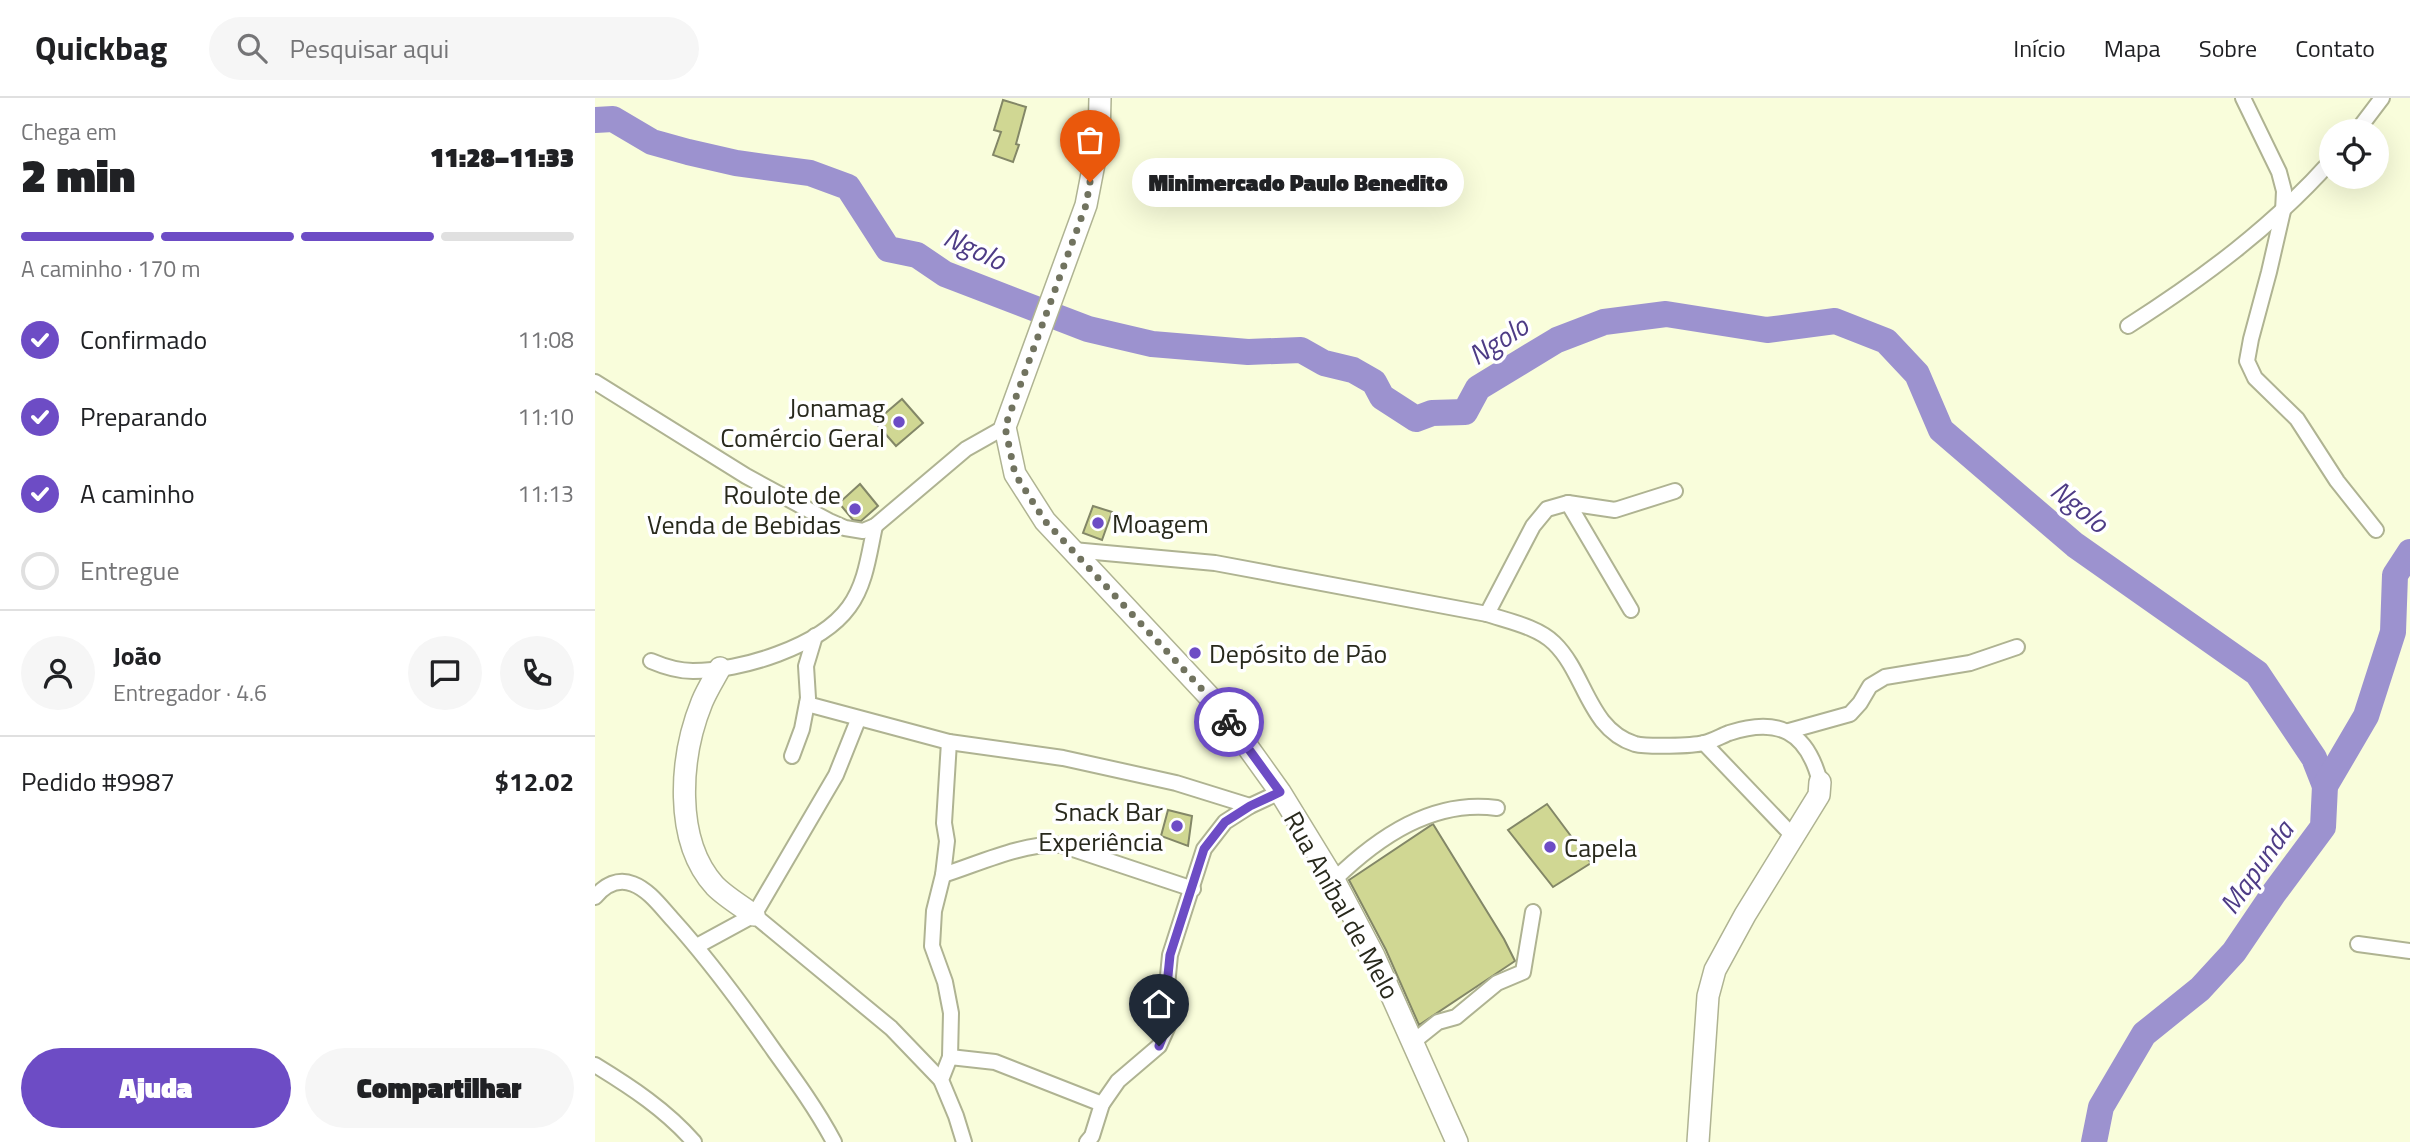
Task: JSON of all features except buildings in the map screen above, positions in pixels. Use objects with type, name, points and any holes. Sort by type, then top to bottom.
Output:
[{"type":"street","points":[[595,382],[746,476],[829,521],[845,528],[863,531],[875,526],[966,449],[1005,427],[1086,205],[1099,138],[1100,98]]},
{"type":"street","points":[[2243,98],[2279,172],[2284,191],[2283,211],[2247,361],[2255,378],[2297,419],[2337,481],[2376,530]]},
{"type":"street","points":[[2366,119],[2382,98]]},
{"type":"street","points":[[2128,326],[2195,283],[2283,211],[2319,174]]},
{"type":"street","name":"Rua Aníbal de Melo","points":[[1005,427],[1015,474],[1045,521],[1219,708],[1280,792],[1334,880],[1374,956],[1457,1142]]},
{"type":"street","points":[[1487,614],[1533,526],[1547,509],[1568,503],[1615,510],[1675,491]]},
{"type":"street","points":[[1568,503],[1631,610]]},
{"type":"street","points":[[651,661],[669,668],[692,671],[720,668],[800,647],[831,626],[848,608],[861,586],[875,526]]},
{"type":"street","points":[[1073,550],[1215,562],[1487,614],[1529,628],[1552,640],[1567,657],[1584,695],[1600,718],[1615,734],[1637,745],[1704,743],[1751,727],[1770,726],[1789,731],[1804,744],[1815,762],[1820,782],[1819,795],[1745,915],[1715,970],[1708,996],[1698,1142]]},
{"type":"street","points":[[792,755],[802,729],[807,705],[806,666],[815,636]]},
{"type":"street","points":[[1789,731],[1850,714],[1860,704],[1870,686],[1885,677],[1970,663],[2017,647]]},
{"type":"street","points":[[720,668],[702,702],[687,758],[684,792],[688,828],[697,859],[715,886],[891,1028],[941,1080],[964,1142]]},
{"type":"street","points":[[807,705],[949,742],[1063,758],[1176,783],[1250,806]]},
{"type":"street","points":[[697,946],[754,915],[836,775],[858,720]]},
{"type":"street","points":[[941,1080],[950,1057],[951,1013],[946,982],[932,946],[934,911],[943,875],[947,841],[944,823],[949,742]]},
{"type":"street","points":[[1704,743],[1793,836]]},
{"type":"street","points":[[1087,1142],[1092,1136],[1102,1104],[1118,1080],[1159,1046],[1167,1026],[1166,996],[1170,955],[1204,849],[1225,822],[1280,792]]},
{"type":"street","points":[[1334,880],[1375,844],[1399,828],[1423,817],[1473,804],[1497,807]]},
{"type":"street","points":[[943,875],[1020,849],[1042,844],[1061,845],[1193,889]]},
{"type":"street","points":[[595,897],[602,889],[618,881],[633,884],[651,896],[697,946],[819,1114],[834,1142]]},
{"type":"street","points":[[1413,1042],[1438,1022],[1456,1017],[1497,983],[1523,972],[1533,912]]},
{"type":"street","points":[[2358,944],[2410,951]]},
{"type":"street","points":[[950,1057],[995,1062],[1102,1104]]},
{"type":"street","points":[[595,1065],[643,1095],[681,1126],[694,1142]]},
{"type":"waterway","name":"Ngolo","points":[[595,120],[613,119],[652,142],[688,152],[736,163],[810,173],[848,187],[888,249],[917,255],[945,274],[1088,329],[1152,344],[1248,352],[1301,350],[1324,363],[1353,370],[1374,382],[1382,397],[1416,419],[1432,413],[1465,412],[1478,388],[1557,340],[1604,322],[1666,314],[1767,330],[1835,321],[1886,341],[1917,374],[1941,430],[2075,545],[2257,673],[2314,758],[2325,786]]},
{"type":"waterway","name":"Mapunda","points":[[2094,1142],[2101,1107],[2144,1034],[2200,989],[2234,952],[2323,827],[2325,786],[2366,716],[2393,632],[2395,575],[2410,552]]},
{"type":"way so far","points":[[1090,182],[1086,205],[1005,427],[1015,474],[1045,521],[1201,688],[1229,722]]},
{"type":"place","name":"Minimercado Paulo Benedito","points":[[1090,182]]},
{"type":"place","name":"Jonamag Comércio Geral","points":[[899,422]]},
{"type":"place","name":"Roulote de Venda de Bebidas","points":[[855,509]]},
{"type":"place","name":"Moagem","points":[[1098,523]]},
{"type":"place","name":"Depósito de Pão","points":[[1195,653]]},
{"type":"place","name":"Snack Bar Experiência","points":[[1177,826]]},
{"type":"place","name":"Capela","points":[[1550,847]]},
{"type":"route","points":[[1159,1046],[1167,1026],[1166,996],[1170,955],[1204,849],[1225,822],[1280,792],[1229,722]]}]
